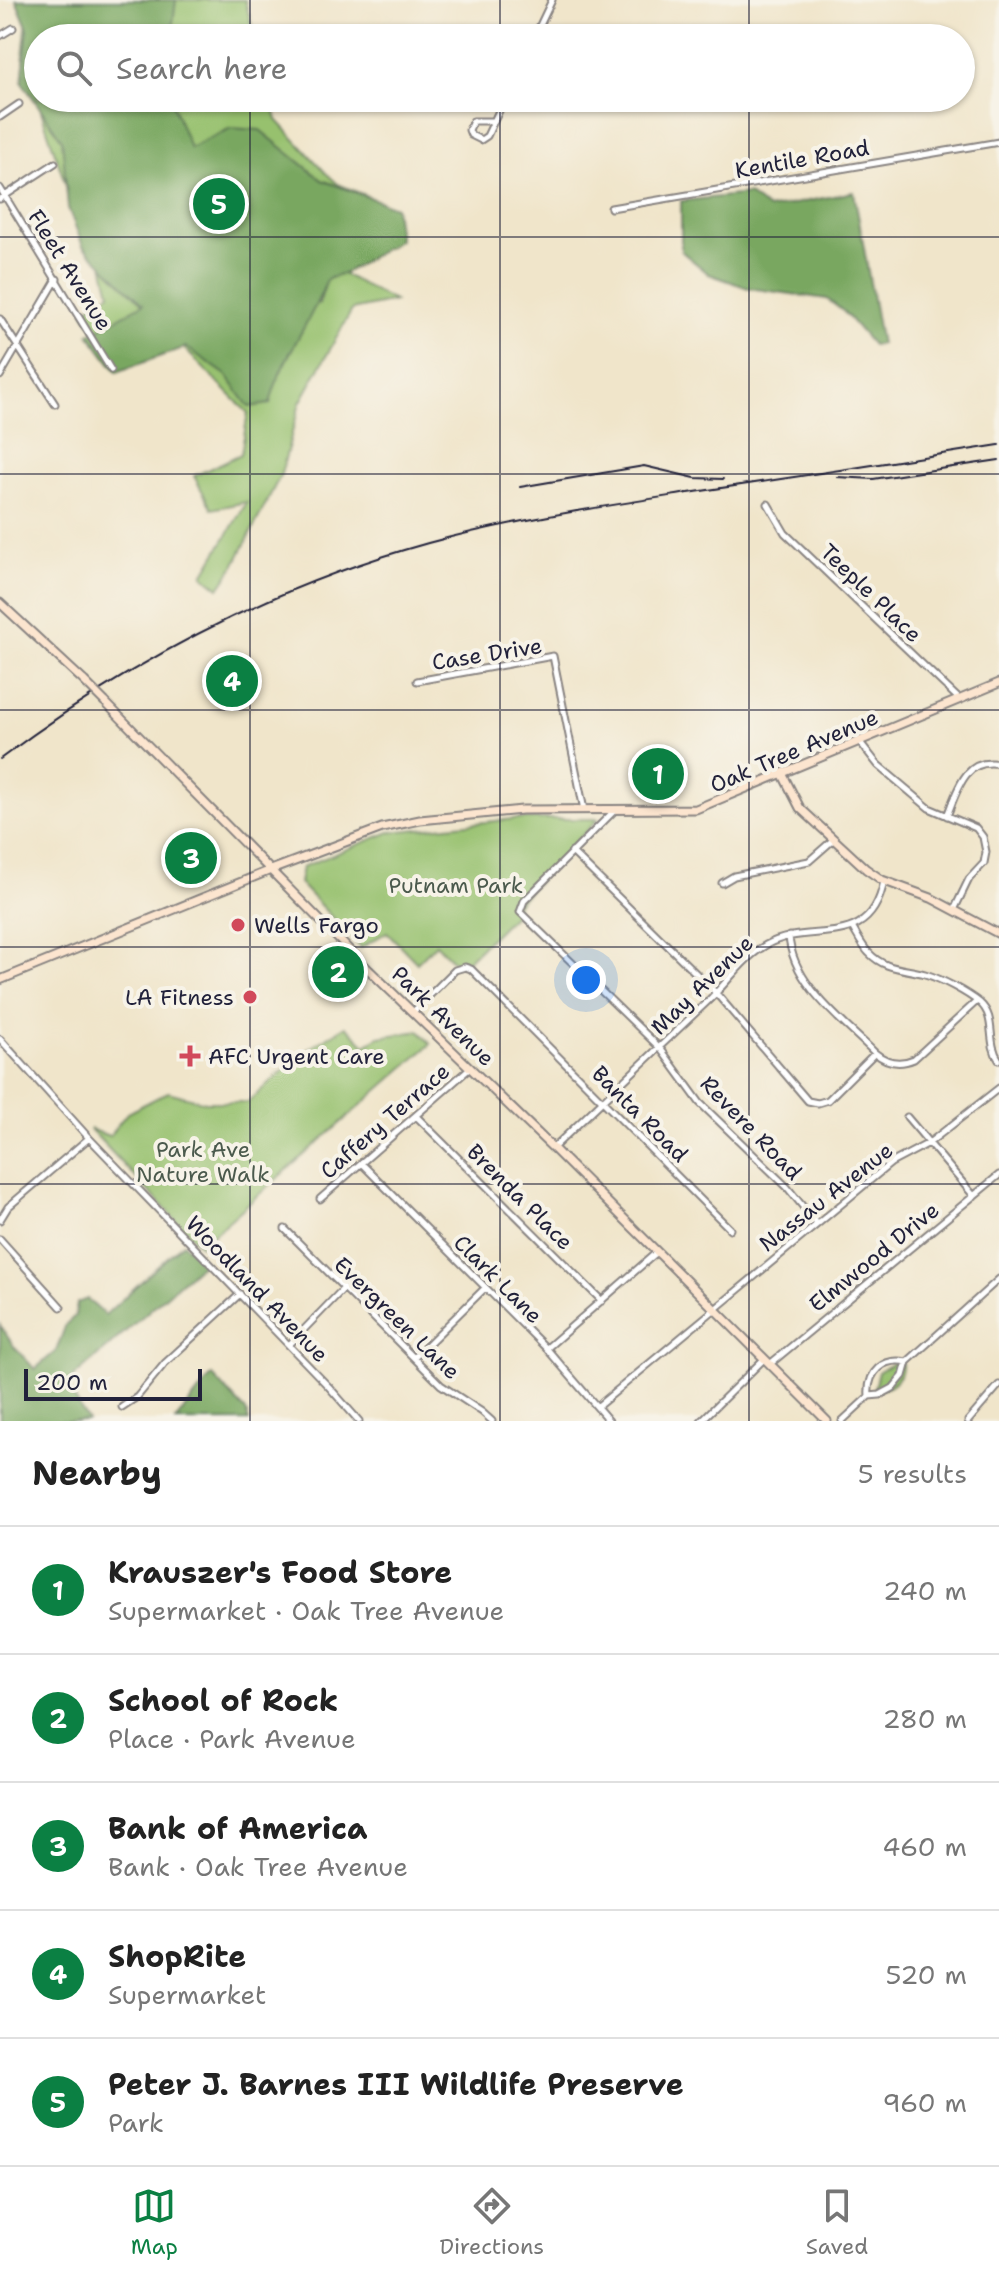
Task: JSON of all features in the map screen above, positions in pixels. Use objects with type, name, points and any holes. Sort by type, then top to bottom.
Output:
[{"type":"street","points":[[541,24],[552,0]]},
{"type":"street","points":[[0,36],[13,28]]},
{"type":"street","points":[[0,117],[19,104]]},
{"type":"street","points":[[493,121],[473,121],[469,130],[471,135],[481,140],[487,136],[498,112]]},
{"type":"street","name":"Kentile Road","points":[[611,208],[999,142]]},
{"type":"street","points":[[2,198],[55,163]]},
{"type":"street","name":"Fleet Avenue","points":[[0,188],[2,198],[57,279],[111,370]]},
{"type":"street","points":[[0,376],[57,279]]},
{"type":"street","points":[[0,319],[55,404]]},
{"type":"street","name":"Teeple Place","points":[[768,504],[785,533],[959,700]]},
{"type":"street","name":"Park Avenue","points":[[0,603],[84,681],[369,970],[658,1252],[822,1419]]},
{"type":"street","name":"Case Drive","points":[[417,681],[553,656],[584,810]]},
{"type":"street","name":"Oak Tree Avenue","points":[[0,980],[369,833],[400,824],[505,811],[696,809],[999,683]]},
{"type":"street","points":[[860,742],[890,776],[929,808],[976,828],[983,837],[986,852],[984,863],[969,879],[954,910]]},
{"type":"street","points":[[946,816],[969,771],[980,764],[999,764]]},
{"type":"street","points":[[783,775],[800,808],[866,869],[884,881],[931,898],[999,934]]},
{"type":"street","points":[[615,810],[572,852],[716,993],[808,1101],[818,1103],[828,1100],[875,1053]]},
{"type":"street","points":[[722,883],[734,876],[809,861],[834,839]]},
{"type":"street","name":"Revere Road","points":[[572,852],[524,901],[520,912],[660,1048],[700,1103],[787,1187],[817,1224]]},
{"type":"street","points":[[884,881],[872,910],[852,927],[869,953],[882,963],[897,970],[927,975],[977,1001],[989,1016],[991,1043],[999,1060]]},
{"type":"street","name":"May Avenue","points":[[553,1148],[660,1048],[756,951],[789,936],[835,933],[852,927]]},
{"type":"street","points":[[789,936],[793,961],[804,980],[875,1053],[895,1063],[914,1059],[977,1001]]},
{"type":"street","name":"Banta Road","points":[[414,1011],[455,970],[471,969],[730,1229]]},
{"type":"street","name":"Woodland Avenue","points":[[0,1039],[89,1138],[359,1421]]},
{"type":"street","name":"Caffery Terrace","points":[[320,1199],[471,1068]]},
{"type":"street","name":"Nassau Avenue","points":[[597,1407],[891,1163],[929,1143],[999,1088]]},
{"type":"street","name":"Brenda Place","points":[[416,1116],[602,1301]]},
{"type":"street","points":[[907,1117],[974,1196]]},
{"type":"street","points":[[0,1220],[8,1207],[89,1138]]},
{"type":"street","name":"Clark Lane","points":[[361,1163],[547,1349],[609,1421]]},
{"type":"street","name":"Elmwood Drive","points":[[701,1421],[767,1362],[999,1175]]},
{"type":"street","name":"Evergreen Lane","points":[[285,1229],[450,1393],[492,1421]]},
{"type":"street","points":[[0,1239],[61,1307]]},
{"type":"street","points":[[547,1349],[658,1252]]},
{"type":"street","points":[[842,1421],[869,1396],[880,1395],[893,1388],[903,1376],[907,1362],[999,1279]]},
{"type":"street","points":[[289,1345],[343,1289]]},
{"type":"street","points":[[414,1358],[484,1289]]},
{"type":"street","points":[[122,1407],[137,1397],[165,1363],[240,1294]]},
{"type":"street","points":[[869,1396],[869,1382],[879,1367],[895,1360],[907,1362]]},
{"type":"street","points":[[968,1421],[999,1385]]},
{"type":"green space","points":[[16,0],[176,0],[173,24],[26,24]]},
{"type":"green space","points":[[29,0],[245,0],[251,24],[26,24]]},
{"type":"green space","points":[[41,112],[275,112],[277,120],[338,184],[367,196],[364,233],[294,277],[319,304],[327,279],[343,274],[394,301],[352,310],[300,403],[281,474],[234,566],[219,588],[203,575],[247,502],[212,509],[194,476],[241,454],[248,413],[157,321],[106,346],[83,311],[110,293],[101,256],[75,213]]},
{"type":"green space","points":[[43,112],[176,112],[190,148],[231,128],[260,130],[322,180],[395,207],[399,240],[343,274],[327,279],[288,356],[270,404],[249,407],[226,375],[186,347],[117,372],[89,334],[143,304],[83,246],[68,208],[62,140]]},
{"type":"green space","points":[[854,192],[881,344],[872,345],[844,312],[827,299],[748,288],[709,274],[681,251],[681,201],[748,194],[768,209]]},
{"type":"green space","name":"Putnam Park","points":[[514,819],[598,819],[517,903],[514,915],[466,962],[457,965],[436,944],[417,963],[387,932],[361,948],[299,883],[302,867],[390,832]]},
{"type":"green space","name":"Park Ave Nature Walk","points":[[346,1026],[365,1045],[379,1037],[419,1031],[431,1044],[200,1246],[90,1129],[109,1136],[127,1113],[168,1092],[206,1102],[248,1102],[304,1052]]},
{"type":"green space","points":[[183,1243],[203,1263],[66,1384],[88,1421],[0,1421],[0,1325],[15,1348],[35,1369],[56,1351],[66,1324],[75,1316],[77,1303],[87,1299],[105,1315]]},
{"type":"green space","points":[[893,1363],[902,1364],[897,1379],[890,1386],[874,1388],[878,1372]]},
{"type":"green space","points":[[212,1375],[246,1411],[249,1421],[175,1421]]},
{"type":"railway","points":[[0,759],[99,691],[204,631],[314,581],[370,561],[461,534],[561,514],[999,445]]},
{"type":"railway","points":[[837,477],[873,479],[999,460]]},
{"type":"railway","points":[[520,487],[644,466],[695,478],[723,479]]},
{"type":"place","name":"Peter J. Barnes III Wildlife Preserve","points":[[219,204]]},
{"type":"place","name":"ShopRite","points":[[232,681]]},
{"type":"place","name":"Krauszer's Food Store","points":[[658,774]]},
{"type":"place","name":"Bank of America","points":[[191,858]]},
{"type":"place","name":"Wells Fargo","points":[[238,925]]},
{"type":"place","name":"School of Rock","points":[[338,972]]},
{"type":"place","name":"LA Fitness","points":[[250,997]]},
{"type":"place","name":"AFC Urgent Care","points":[[190,1056]]}]
